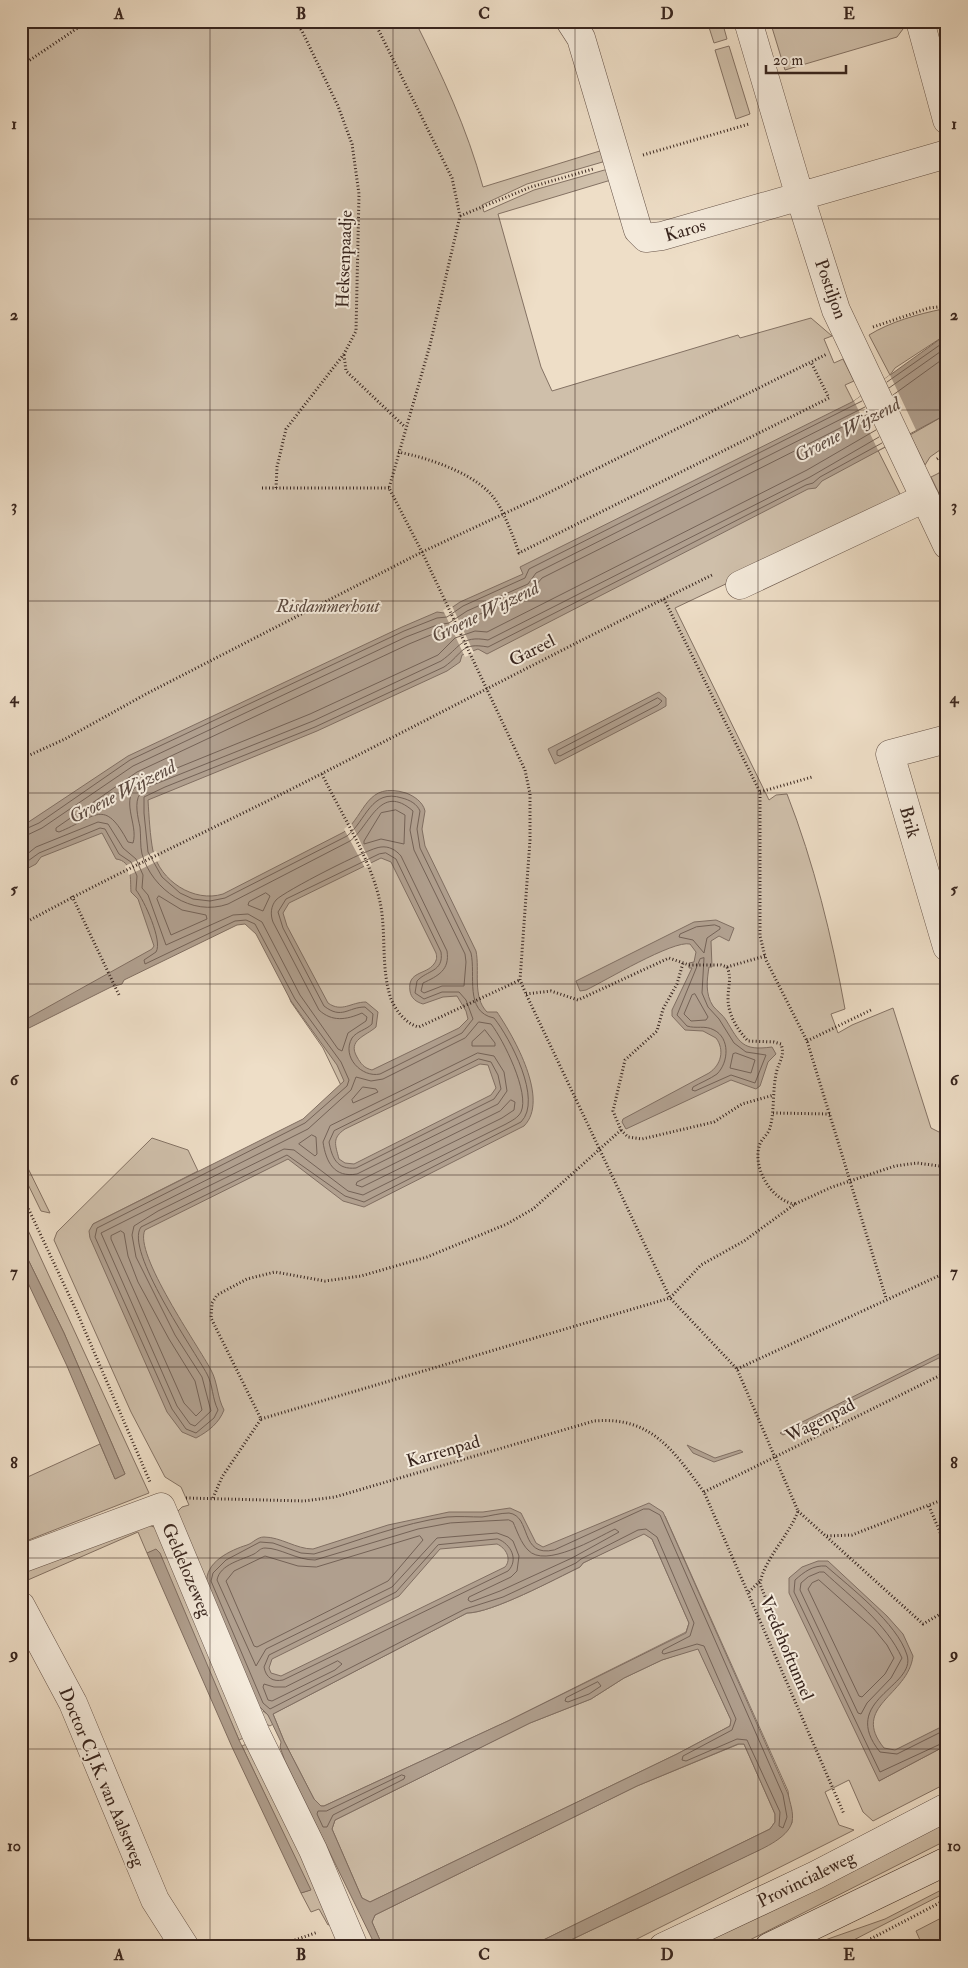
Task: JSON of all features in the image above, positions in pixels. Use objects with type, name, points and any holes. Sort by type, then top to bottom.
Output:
[{"type":"street","name":"Karos","points":[[570,21],[581,38],[638,230],[646,238],[662,236],[947,154]]},
{"type":"street","name":"Postiljon","points":[[748,21],[775,117],[836,310],[947,545]]},
{"type":"street","points":[[920,21],[947,120]]},
{"type":"street","points":[[729,579],[925,498]]},
{"type":"street","name":"Brik","points":[[947,738],[890,754],[947,947]]},
{"type":"street","points":[[21,1559],[160,1507]]},
{"type":"street","name":"Geldelozeweg","points":[[160,1507],[256,1734],[350,1935]]},
{"type":"street","name":"Doctor C.J.K. van Aalstweg","points":[[21,1606],[72,1703],[155,1900],[185,1947]]},
{"type":"street","name":"Provincialeweg","points":[[663,1947],[816,1875],[947,1807]]},
{"type":"street","points":[[769,1947],[947,1860]]},
{"type":"path","points":[[21,66],[88,21]]},
{"type":"path","name":"Heksenpaadje","points":[[276,488],[277,467],[286,429],[344,354],[356,331],[360,194],[352,144],[338,106],[302,31],[295,21]]},
{"type":"path","points":[[374,21],[452,178],[460,216],[430,345],[389,488],[422,552],[485,689],[525,770],[530,794],[530,840],[520,980],[598,1149],[670,1298],[737,1369],[798,1511],[923,1624],[947,1610]]},
{"type":"path","points":[[460,216],[531,187],[775,117]]},
{"type":"path","points":[[21,759],[65,739],[146,694],[422,552],[502,515],[811,362],[850,339],[929,308],[947,306]]},
{"type":"path","points":[[344,354],[346,371],[405,427]]},
{"type":"path","points":[[398,452],[441,464],[468,478],[498,503],[519,553],[829,398],[811,362]]},
{"type":"path","points":[[262,488],[389,488]]},
{"type":"path","name":"Gareel","points":[[21,925],[72,896],[322,774],[664,599],[729,579]]},
{"type":"path","points":[[664,599],[760,792],[760,936],[765,956],[806,1041],[886,1298]]},
{"type":"path","points":[[322,774],[372,873],[381,908],[385,970],[391,1000],[402,1016],[411,1025],[419,1028],[520,980]]},
{"type":"path","points":[[760,792],[812,777]]},
{"type":"path","points":[[72,896],[119,995]]},
{"type":"path","points":[[526,994],[551,991],[578,1000],[669,958],[689,965],[712,964],[727,967],[765,956]]},
{"type":"path","points":[[683,963],[677,984],[663,1009],[657,1031],[625,1060],[613,1111],[621,1130],[628,1137],[642,1139],[714,1122],[742,1104],[774,1095]]},
{"type":"path","points":[[727,967],[730,980],[728,997],[730,1015],[743,1036],[748,1041],[781,1044],[784,1052],[778,1069],[773,1113],[767,1135],[759,1146],[758,1161],[768,1185],[788,1203],[796,1204]]},
{"type":"path","points":[[806,1041],[873,1009]]},
{"type":"path","points":[[773,1113],[830,1114]]},
{"type":"path","points":[[261,1419],[211,1318],[212,1303],[217,1295],[247,1279],[275,1272],[325,1281],[393,1268],[427,1257],[507,1224],[533,1208],[621,1130]]},
{"type":"path","points":[[213,1498],[222,1477],[261,1419],[670,1298],[701,1265],[759,1230],[796,1204],[832,1187],[895,1166],[917,1163],[947,1167]]},
{"type":"path","name":"Geldelozeweg","points":[[21,1193],[76,1310],[160,1507]]},
{"type":"path","points":[[737,1369],[886,1298],[947,1272]]},
{"type":"path","name":"Wagenpad","points":[[704,1492],[947,1372]]},
{"type":"path","name":"Karrenpad","points":[[160,1507],[179,1498],[304,1501],[335,1497],[594,1421],[615,1419],[637,1425],[659,1438],[681,1461],[704,1492]]},
{"type":"path","name":"Vredehoftunnel","points":[[704,1492],[844,1814]]},
{"type":"path","points":[[826,1536],[852,1535],[947,1498]]},
{"type":"path","points":[[929,1506],[947,1549]]},
{"type":"path","points":[[749,1592],[761,1580],[792,1527],[798,1511]]},
{"type":"path","points":[[761,1580],[761,1590],[797,1676]]},
{"type":"path","points":[[855,1947],[947,1899]]},
{"type":"path","points":[[275,1947],[350,1935]]},
{"type":"green space","name":"Risdammerhout","points":[[21,21],[415,21],[453,102],[477,165],[483,187],[603,150],[606,161],[527,184],[482,205],[484,212],[534,190],[608,169],[611,180],[498,214],[541,367],[552,391],[738,335],[740,338],[811,318],[832,336],[824,339],[834,363],[843,359],[854,381],[845,385],[903,500],[675,608],[769,800],[776,795],[787,794],[797,820],[821,900],[845,1009],[831,1014],[838,1033],[893,1008],[931,1128],[947,1136],[947,1730],[879,1781],[947,1745],[947,1783],[873,1821],[863,1812],[849,1780],[825,1792],[839,1825],[854,1830],[621,1947],[556,1947],[759,1850],[783,1834],[792,1823],[788,1791],[665,1516],[263,1711],[268,1715],[273,1724],[270,1726],[254,1718],[176,1513],[182,1507],[189,1505],[181,1487],[165,1477],[131,1412],[54,1240],[57,1232],[152,1138],[188,1150],[198,1171],[93,1224],[90,1237],[349,1102],[323,1048],[291,1002],[255,904],[21,1028]]},
{"type":"green space","points":[[707,21],[722,21],[727,39],[714,43]]},
{"type":"green space","points":[[770,21],[888,21],[890,25],[901,22],[903,29],[897,37],[785,70]]},
{"type":"green space","points":[[729,46],[750,114],[736,119],[715,50]]},
{"type":"green space","points":[[943,309],[947,310],[947,334],[895,368],[890,375],[869,335],[904,319]]},
{"type":"green space","points":[[947,414],[947,445],[930,457],[925,465],[910,435]]},
{"type":"green space","points":[[947,460],[947,510],[931,477],[939,473]]},
{"type":"green space","points":[[21,1154],[50,1213],[41,1211],[21,1170]]},
{"type":"green space","points":[[21,1215],[149,1493],[21,1543],[21,1480],[100,1444],[115,1479],[125,1474],[64,1333],[21,1245]]},
{"type":"green space","points":[[139,1522],[163,1530],[250,1735],[239,1740],[156,1550],[147,1553],[138,1532],[21,1583],[21,1569]]},
{"type":"green space","points":[[644,1533],[652,1539],[689,1623],[686,1632],[508,1721],[324,1806],[321,1806],[314,1799],[284,1741],[273,1714],[467,1613],[492,1608],[524,1595]]},
{"type":"green space","points":[[698,1648],[731,1720],[730,1726],[677,1754],[370,1902],[362,1898],[332,1829],[335,1820],[530,1723],[591,1699],[624,1678],[662,1660]]},
{"type":"green space","points":[[253,1741],[331,1924],[328,1925],[319,1909],[311,1912],[301,1893],[310,1890],[242,1746]]},
{"type":"green space","points":[[739,1744],[744,1744],[775,1814],[775,1822],[770,1829],[529,1947],[383,1947],[372,1922],[375,1915],[637,1786]]},
{"type":"green space","points":[[947,1820],[947,1840],[736,1947],[693,1947]]},
{"type":"green space","points":[[947,1887],[947,1892],[840,1947],[805,1947],[885,1919]]},
{"type":"green space","points":[[947,1915],[947,1935],[942,1937],[947,1947],[923,1947],[916,1931]]},
{"type":"water","name":"Groene Wijzend","points":[[947,334],[947,414],[822,481],[816,488],[808,489],[487,654],[478,649],[462,655],[460,662],[447,671],[317,731],[148,800],[153,851],[163,872],[180,887],[190,892],[212,896],[223,894],[344,832],[368,801],[375,795],[393,790],[406,793],[418,800],[425,811],[422,829],[425,846],[476,951],[477,983],[482,1006],[487,1012],[497,1012],[512,1037],[527,1069],[533,1101],[531,1115],[524,1126],[364,1207],[343,1201],[288,1159],[145,1230],[144,1242],[157,1278],[211,1370],[224,1410],[213,1426],[196,1438],[182,1432],[167,1412],[90,1238],[89,1231],[93,1224],[303,1119],[344,1081],[337,1065],[291,1001],[256,934],[245,924],[237,925],[124,980],[122,984],[111,987],[21,1032],[21,1022],[152,949],[154,946],[138,899],[131,892],[128,867],[121,860],[116,859],[102,833],[41,857],[36,864],[21,872],[21,827],[128,756],[402,627],[437,612],[444,613],[460,602],[523,574],[520,567],[854,401]],"holes":[[[381,858],[391,862],[436,954],[434,964],[411,980],[411,996],[423,1004],[443,997],[457,996],[466,1011],[468,1019],[459,1028],[372,1070],[360,1062],[354,1046],[359,1039],[376,1027],[378,1012],[366,1002],[342,1007],[333,1006],[328,1003],[287,926],[283,913],[289,903]],[[480,1064],[488,1065],[496,1088],[491,1095],[354,1164],[345,1163],[339,1159],[336,1149],[336,1138],[345,1129]]]},
{"type":"water","points":[[659,692],[666,698],[666,706],[555,764],[548,749]]},
{"type":"water","points":[[716,920],[734,928],[729,941],[719,936],[711,941],[712,967],[709,967],[707,982],[710,1001],[725,1018],[743,1044],[754,1048],[772,1047],[776,1054],[768,1062],[760,1086],[756,1089],[731,1080],[626,1129],[622,1122],[623,1119],[709,1073],[719,1062],[721,1052],[716,1038],[703,1031],[685,1030],[672,1016],[672,1010],[692,968],[689,968],[689,963],[694,962],[696,952],[690,944],[681,944],[655,954],[586,990],[580,991],[576,981],[694,922]]},
{"type":"water","points":[[21,1245],[64,1333],[125,1474],[115,1479],[67,1366],[21,1268]]},
{"type":"water","points":[[947,1350],[947,1354],[783,1435],[780,1433]]},
{"type":"water","points":[[687,1445],[715,1458],[740,1450],[743,1452],[714,1462],[693,1453]]},
{"type":"water","points":[[649,1503],[663,1512],[788,1794],[792,1822],[785,1834],[765,1847],[556,1947],[529,1947],[770,1829],[775,1822],[775,1814],[744,1744],[738,1744],[637,1786],[375,1915],[372,1922],[383,1947],[376,1947],[285,1761],[280,1747],[281,1742],[268,1715],[259,1706],[207,1584],[207,1576],[214,1563],[220,1558],[262,1537],[313,1549],[388,1525],[449,1512],[483,1512],[510,1508],[521,1513],[536,1543],[543,1547]],"holes":[[[644,1534],[652,1539],[689,1623],[686,1633],[508,1721],[324,1806],[321,1806],[314,1799],[284,1741],[273,1714],[467,1613],[478,1612],[507,1602],[580,1567],[583,1563]],[[497,1544],[507,1554],[508,1561],[505,1567],[281,1676],[271,1673],[269,1668],[272,1659],[399,1596],[440,1549]],[[698,1649],[731,1720],[730,1726],[677,1754],[370,1902],[362,1898],[332,1829],[335,1820],[530,1723],[591,1699],[624,1678],[662,1660]]]},
{"type":"water","points":[[156,1549],[160,1553],[239,1740],[311,1890],[301,1893],[232,1747],[147,1553]]},
{"type":"water","points":[[818,1561],[828,1561],[887,1616],[903,1634],[913,1656],[909,1670],[877,1711],[873,1722],[875,1734],[884,1748],[895,1750],[947,1724],[947,1745],[879,1781],[789,1593],[789,1578],[802,1567]]},
{"type":"water","points":[[21,1917],[31,1943],[33,1947],[21,1947]]},
{"type":"pier","points":[[890,375],[916,430],[878,450],[854,401]]},
{"type":"pier","points":[[452,606],[474,653],[465,657],[443,610]]},
{"type":"pier","points":[[351,823],[372,865],[365,868],[344,829]]},
{"type":"pier","points":[[156,851],[160,860],[129,875],[125,866]]}]
